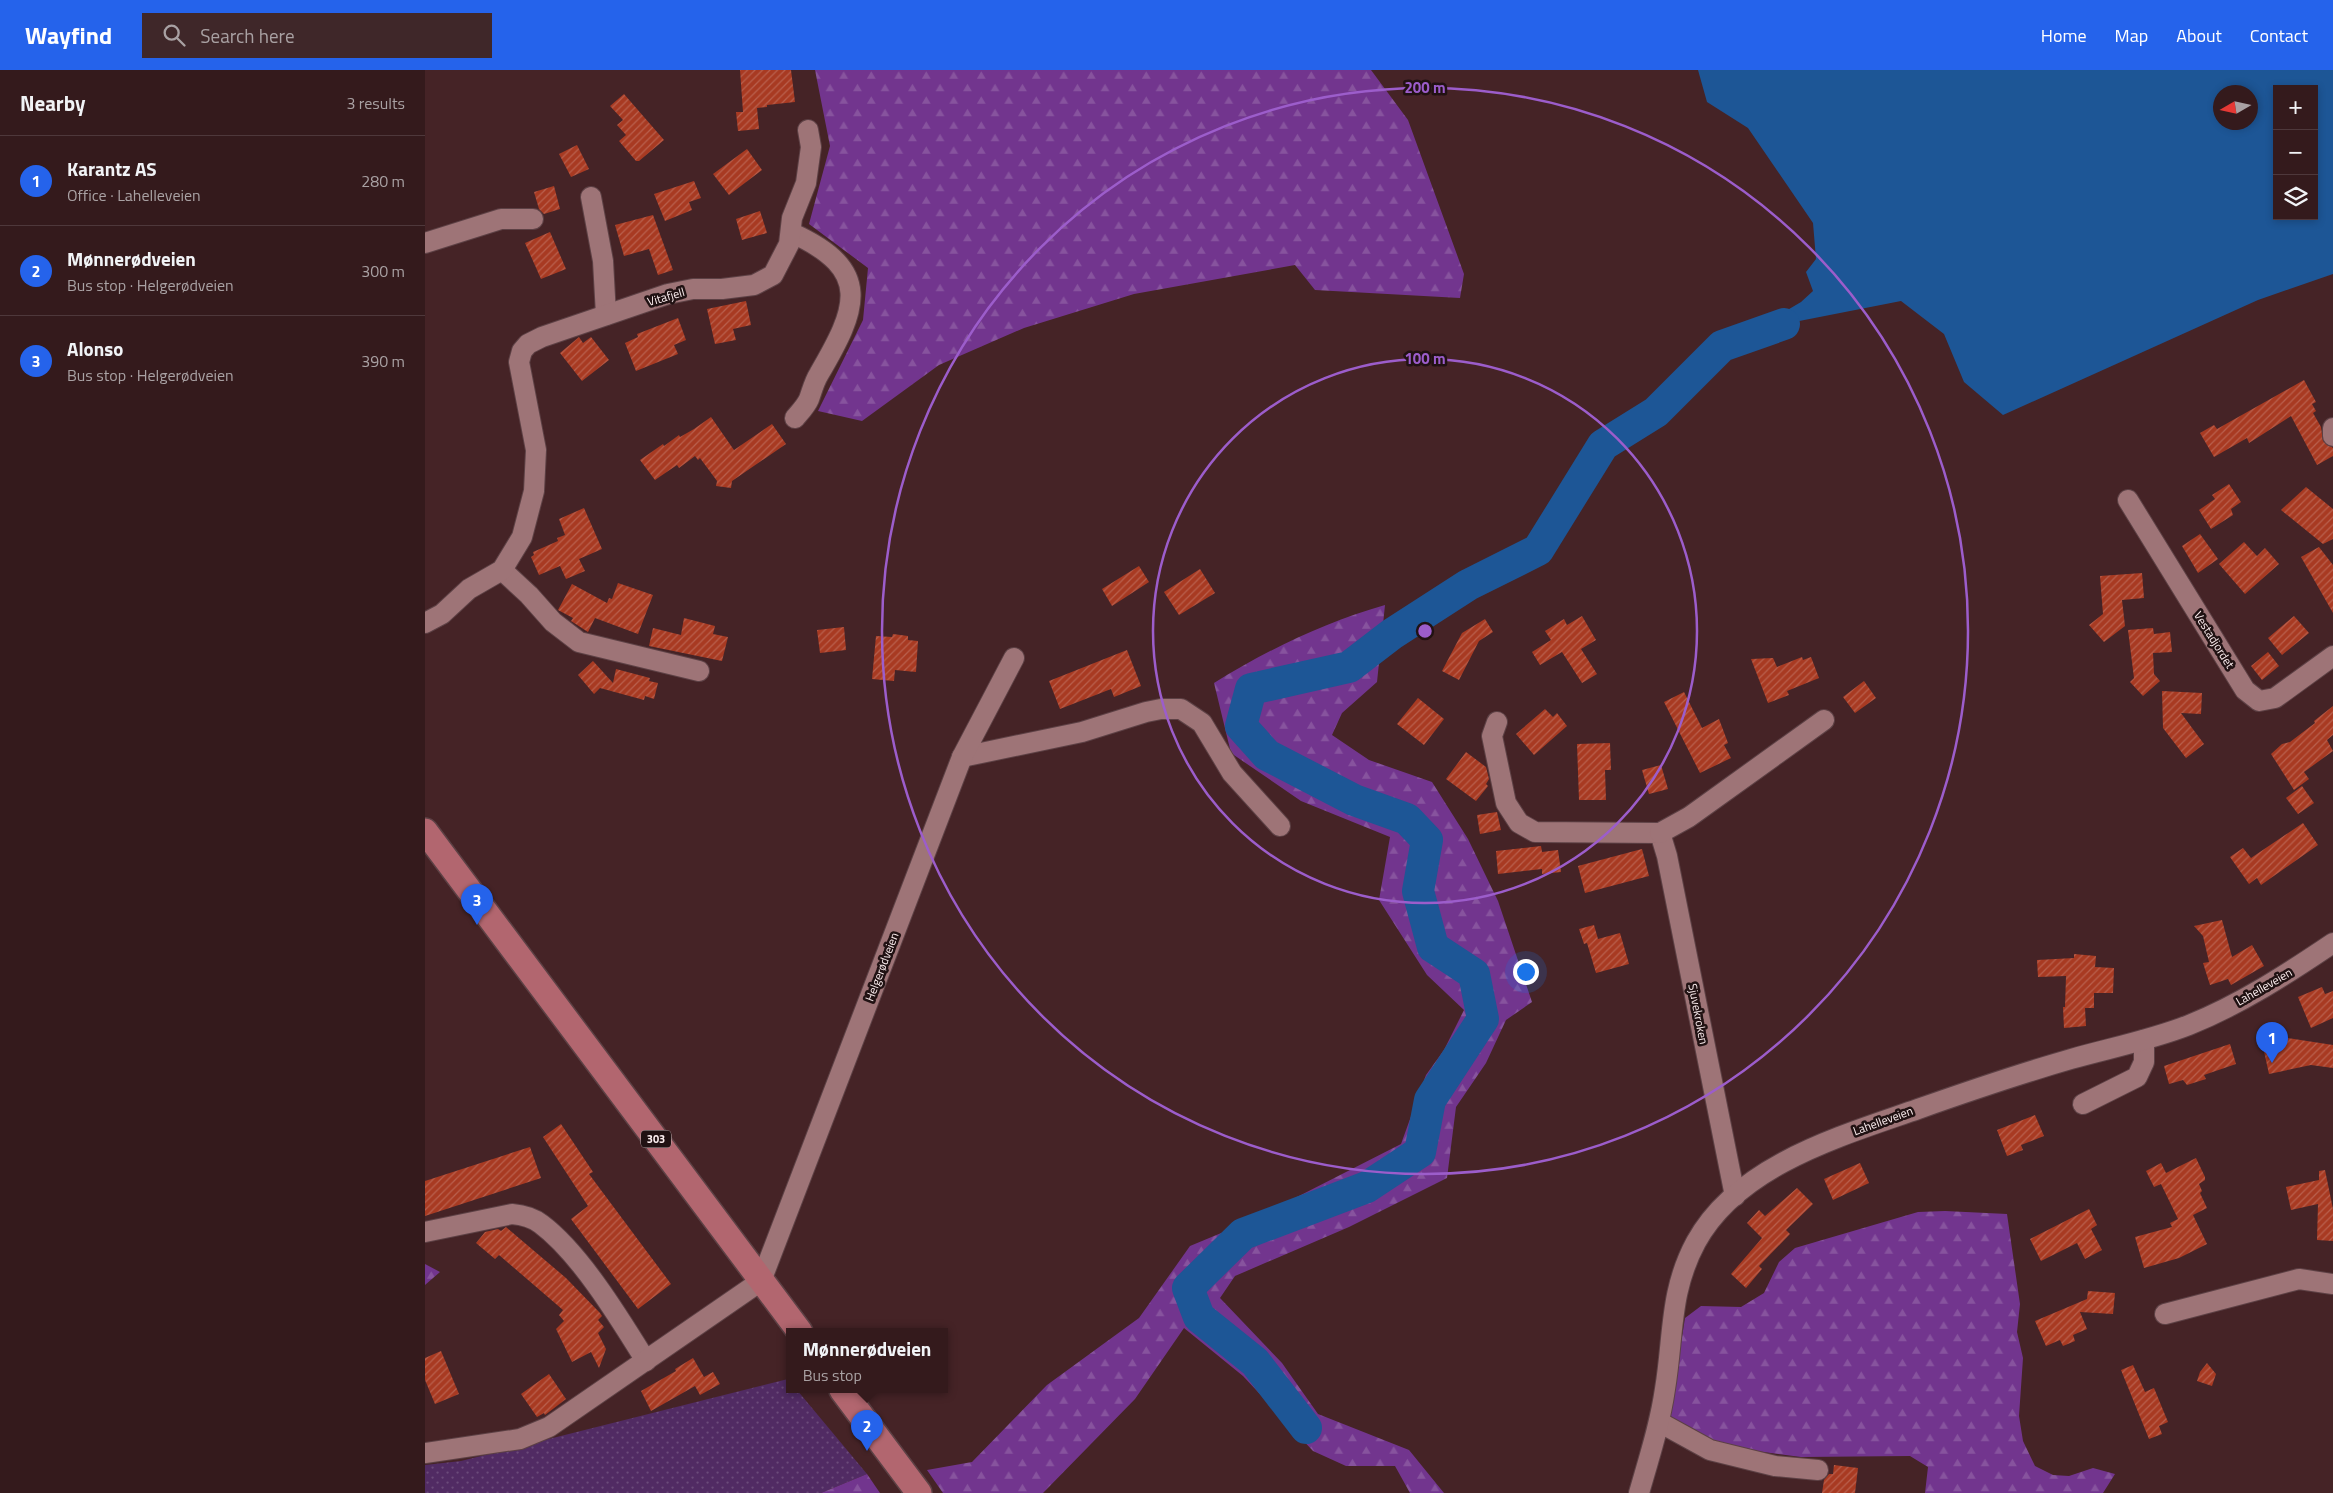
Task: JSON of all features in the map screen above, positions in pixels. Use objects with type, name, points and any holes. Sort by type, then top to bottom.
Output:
[{"type":"main road","name":"303","points":[[425,831],[797,1328]]},
{"type":"main road","points":[[844,1393],[919,1493]]},
{"type":"street","name":"Vitafjell","points":[[425,623],[442,614],[469,589],[502,570],[522,537],[534,491],[536,450],[521,378],[519,362],[522,351],[528,344],[542,336],[668,294],[693,289],[722,289],[761,283],[773,275],[792,233],[792,218],[806,183],[811,147],[808,130]]},
{"type":"street","points":[[591,197],[603,261],[606,315]]},
{"type":"street","points":[[425,243],[501,219],[533,219]]},
{"type":"street","points":[[792,233],[832,256],[840,264],[847,279],[850,292],[850,306],[845,328],[817,378],[808,401],[795,418]]},
{"type":"street","points":[[2333,428],[2333,436]]},
{"type":"street","name":"Vestadjordet","points":[[2128,500],[2245,690],[2259,701],[2275,698],[2333,656]]},
{"type":"street","points":[[502,570],[529,595],[553,622],[579,642],[699,672]]},
{"type":"street","name":"Helgerødveien","points":[[761,1280],[962,757],[1014,658]]},
{"type":"street","points":[[962,757],[1082,732],[1146,712],[1181,710],[1202,723],[1232,773],[1280,826]]},
{"type":"street","points":[[1497,722],[1492,736],[1506,803],[1519,823],[1535,832],[1660,833],[1689,817],[1824,720]]},
{"type":"street","name":"Sjuvekroken","points":[[1660,833],[1667,856],[1735,1196]]},
{"type":"street","name":"Lahelleveien","points":[[1639,1493],[1659,1422],[1666,1387],[1676,1290],[1697,1240],[1712,1217],[1735,1196],[1764,1174],[1794,1156],[1855,1131],[1999,1081],[2187,1026],[2226,1009],[2274,983],[2333,943]]},
{"type":"street","points":[[2083,1104],[2137,1077],[2144,1062],[2144,1040]]},
{"type":"street","points":[[425,1232],[513,1214],[525,1215],[541,1224],[569,1252],[602,1295],[646,1361]]},
{"type":"street","points":[[2165,1314],[2299,1279],[2333,1284]]},
{"type":"street","points":[[425,1453],[520,1439],[549,1427],[761,1280]]},
{"type":"street","points":[[1659,1422],[1710,1450],[1775,1466],[1818,1470]]},
{"type":"shaded area","points":[[786,1380],[786,1393],[800,1393],[867,1474],[821,1493],[425,1493],[425,1465],[461,1461]]},
{"type":"green space","points":[[815,70],[1371,70],[1408,120],[1464,274],[1460,298],[1315,290],[1295,265],[1134,294],[1024,328],[939,365],[862,421],[818,411],[863,320],[868,268],[809,224],[830,146]]},
{"type":"green space","points":[[1385,605],[1377,682],[1342,713],[1332,735],[1369,760],[1432,782],[1468,839],[1498,901],[1532,1002],[1506,1020],[1486,1063],[1456,1107],[1447,1178],[1349,1227],[1235,1276],[1220,1298],[1282,1363],[1318,1414],[1409,1450],[1444,1493],[1410,1493],[1395,1466],[1346,1466],[1313,1451],[1243,1376],[1184,1328],[1135,1399],[1043,1493],[943,1493],[927,1470],[972,1462],[1047,1385],[1139,1318],[1190,1246],[1250,1221],[1401,1144],[1426,1075],[1444,1050],[1464,1010],[1427,975],[1379,900],[1390,837],[1301,801],[1231,753],[1214,683],[1255,659],[1297,638],[1340,620]]},
{"type":"green space","points":[[1945,1211],[2007,1214],[2020,1304],[2017,1332],[2023,1358],[2019,1416],[2023,1441],[2035,1466],[2053,1475],[2069,1476],[2093,1468],[2115,1474],[2103,1493],[1925,1493],[1928,1467],[1910,1456],[1801,1457],[1720,1446],[1669,1420],[1685,1318],[1701,1306],[1741,1307],[1764,1293],[1779,1262],[1795,1248],[1918,1212]]},
{"type":"green space","points":[[425,1264],[440,1272],[425,1285]]},
{"type":"green space","points":[[867,1474],[880,1493],[821,1493]]},
{"type":"water","points":[[1698,70],[2333,70],[2333,274],[2258,300],[2003,415],[1964,382],[1944,334],[1901,301],[1784,324],[1779,315],[1801,302],[1813,291],[1806,272],[1816,259],[1813,223],[1748,128],[1707,102]]},
{"type":"building","points":[[740,70],[791,70],[795,102],[757,108],[759,129],[738,131],[736,112],[743,112]]},
{"type":"building","points":[[624,94],[664,140],[639,161],[636,161],[619,141],[626,135],[617,125],[623,120],[610,106]]},
{"type":"building","points":[[577,145],[589,169],[571,177],[559,154]]},
{"type":"building","points":[[747,149],[762,170],[729,195],[713,174]]},
{"type":"building","points":[[694,181],[701,198],[689,202],[692,210],[665,221],[654,194]]},
{"type":"building","points":[[554,186],[560,209],[544,214],[539,209],[534,192]]},
{"type":"building","points":[[760,211],[767,233],[742,240],[736,219]]},
{"type":"building","points":[[653,215],[673,270],[658,275],[649,249],[624,256],[615,225]]},
{"type":"building","points":[[550,232],[566,269],[541,279],[525,243]]},
{"type":"building","points":[[746,301],[751,325],[733,329],[736,340],[715,344],[707,309]]},
{"type":"building","points":[[678,318],[686,340],[674,345],[678,354],[636,371],[625,343],[638,337],[637,334]]},
{"type":"building","points":[[579,337],[583,343],[591,337],[609,360],[582,381],[560,353]]},
{"type":"building","points":[[2304,380],[2316,402],[2312,404],[2316,411],[2313,413],[2321,427],[2323,441],[2333,448],[2333,456],[2317,465],[2291,416],[2249,443],[2247,438],[2214,457],[2200,433],[2214,425],[2217,429]]},
{"type":"building","points":[[711,417],[734,450],[772,424],[786,444],[732,481],[731,488],[716,486],[717,481],[700,458],[698,460],[695,456],[679,468],[677,465],[655,480],[640,460],[663,444],[664,446]]},
{"type":"building","points":[[2229,484],[2241,502],[2231,509],[2233,515],[2211,529],[2199,510],[2215,499],[2212,495]]},
{"type":"building","points":[[2306,487],[2333,509],[2333,539],[2323,544],[2281,510]]},
{"type":"building","points":[[584,508],[602,549],[579,559],[585,571],[566,579],[560,566],[539,575],[531,557],[534,555],[533,552],[558,541],[557,538],[565,535],[559,519]]},
{"type":"building","points":[[2200,534],[2218,559],[2198,573],[2182,546]]},
{"type":"building","points":[[2244,542],[2257,556],[2265,548],[2279,564],[2245,594],[2219,564]]},
{"type":"building","points":[[2319,547],[2333,565],[2333,613],[2301,557]]},
{"type":"building","points":[[1139,566],[1149,582],[1112,606],[1102,589]]},
{"type":"building","points":[[1200,569],[1215,593],[1179,615],[1164,592]]},
{"type":"building","points":[[2142,573],[2144,598],[2122,600],[2125,626],[2104,642],[2089,625],[2103,614],[2100,576]]},
{"type":"building","points":[[618,583],[653,595],[638,634],[595,618],[588,632],[571,621],[573,618],[558,610],[572,584],[607,603],[609,598],[612,599]]},
{"type":"building","points":[[1582,616],[1596,640],[1581,649],[1597,674],[1582,683],[1562,652],[1540,665],[1532,652],[1551,640],[1545,631],[1564,619],[1567,625]]},
{"type":"building","points":[[2294,616],[2309,633],[2282,655],[2268,638]]},
{"type":"building","points":[[684,618],[715,626],[713,634],[728,637],[722,661],[649,646],[653,628],[681,635]]},
{"type":"building","points":[[1485,619],[1493,632],[1479,641],[1459,680],[1442,671],[1462,633]]},
{"type":"building","points":[[844,627],[846,650],[820,653],[817,630]]},
{"type":"building","points":[[2153,628],[2154,634],[2170,632],[2172,652],[2153,653],[2154,674],[2160,681],[2143,696],[2130,682],[2134,678],[2128,630]]},
{"type":"building","points":[[893,634],[908,636],[908,640],[918,641],[916,672],[895,670],[894,681],[872,679],[876,636],[892,637]]},
{"type":"building","points":[[1127,650],[1141,686],[1114,697],[1111,689],[1060,709],[1049,681]]},
{"type":"building","points":[[2268,652],[2279,666],[2262,680],[2251,666]]},
{"type":"building","points":[[1802,657],[1803,660],[1811,657],[1819,678],[1787,691],[1789,695],[1768,703],[1751,659],[1773,658],[1777,667]]},
{"type":"building","points":[[593,661],[613,683],[616,669],[650,678],[649,681],[658,683],[654,699],[645,696],[644,700],[600,688],[594,694],[578,675]]},
{"type":"building","points":[[1864,681],[1876,698],[1855,713],[1843,697]]},
{"type":"building","points":[[2162,691],[2202,693],[2201,714],[2181,713],[2204,744],[2186,758],[2163,728]]},
{"type":"building","points":[[1684,692],[1702,728],[1719,719],[1728,743],[1724,745],[1731,758],[1700,773],[1664,702]]},
{"type":"building","points":[[1418,698],[1444,719],[1424,745],[1397,724]]},
{"type":"building","points":[[2333,706],[2333,735],[2327,740],[2333,751],[2304,772],[2309,779],[2294,790],[2271,754],[2282,744],[2290,742],[2315,723],[2314,721]]},
{"type":"building","points":[[1545,709],[1553,717],[1557,713],[1567,726],[1534,755],[1516,734]]},
{"type":"building","points":[[1610,743],[1611,770],[1605,770],[1606,800],[1579,800],[1577,744]]},
{"type":"building","points":[[1466,752],[1486,767],[1489,779],[1486,784],[1488,786],[1476,801],[1446,779]]},
{"type":"building","points":[[1661,765],[1668,789],[1649,794],[1642,770]]},
{"type":"building","points":[[2302,786],[2314,803],[2298,814],[2286,798]]},
{"type":"building","points":[[1497,812],[1501,830],[1480,834],[1477,815]]},
{"type":"building","points":[[2303,823],[2318,845],[2261,885],[2257,878],[2249,884],[2230,857],[2243,848],[2251,858]]},
{"type":"building","points":[[1541,846],[1542,852],[1558,850],[1561,872],[1542,874],[1542,869],[1498,874],[1496,851]]},
{"type":"building","points":[[1642,849],[1649,876],[1585,893],[1578,866]]},
{"type":"building","points":[[2222,920],[2232,957],[2252,945],[2264,966],[2231,985],[2228,979],[2210,985],[2203,963],[2209,962],[2203,936],[2194,926]]},
{"type":"building","points":[[1594,925],[1598,939],[1620,933],[1629,964],[1596,973],[1587,943],[1584,944],[1579,929]]},
{"type":"building","points":[[2074,954],[2096,956],[2095,967],[2114,968],[2113,993],[2094,993],[2094,1008],[2085,1008],[2086,1026],[2064,1028],[2063,1007],[2065,1007],[2066,976],[2038,977],[2037,960],[2074,958]]},
{"type":"building","points":[[2322,987],[2325,994],[2333,991],[2333,1018],[2311,1028],[2298,997]]},
{"type":"building","points":[[2274,1036],[2333,1045],[2333,1068],[2311,1065],[2269,1074],[2263,1047],[2276,1044]]},
{"type":"building","points":[[2230,1044],[2236,1064],[2204,1075],[2206,1079],[2187,1085],[2183,1080],[2169,1084],[2164,1066]]},
{"type":"building","points":[[2035,1115],[2044,1136],[2021,1145],[2023,1150],[2007,1156],[1997,1130]]},
{"type":"building","points":[[561,1124],[593,1172],[589,1174],[671,1284],[638,1309],[571,1219],[588,1206],[543,1137]]},
{"type":"building","points":[[530,1147],[541,1178],[425,1216],[425,1181]]},
{"type":"building","points":[[2196,1158],[2205,1177],[2205,1180],[2199,1184],[2202,1191],[2200,1193],[2207,1208],[2193,1215],[2207,1244],[2179,1258],[2144,1268],[2135,1237],[2172,1227],[2170,1223],[2178,1219],[2161,1184],[2154,1187],[2146,1171],[2161,1163],[2166,1173]]},
{"type":"building","points":[[1860,1163],[1869,1183],[1833,1200],[1824,1179]]},
{"type":"building","points":[[2325,1170],[2333,1209],[2333,1241],[2317,1240],[2318,1204],[2291,1210],[2286,1187],[2319,1180],[2319,1171]]},
{"type":"building","points":[[1797,1188],[1813,1204],[1786,1230],[1790,1234],[1759,1266],[1762,1269],[1746,1288],[1731,1274],[1762,1238],[1747,1223],[1759,1210],[1765,1216]]},
{"type":"building","points":[[2089,1209],[2097,1225],[2091,1229],[2102,1250],[2085,1259],[2077,1243],[2041,1261],[2030,1239]]},
{"type":"building","points":[[506,1227],[566,1278],[602,1316],[598,1320],[604,1327],[598,1333],[606,1349],[599,1368],[591,1352],[572,1362],[556,1329],[564,1321],[559,1315],[563,1310],[499,1255],[495,1259],[476,1243],[485,1232],[498,1229],[501,1231]]},
{"type":"building","points":[[2088,1291],[2115,1293],[2113,1314],[2080,1312],[2087,1329],[2073,1335],[2075,1341],[2063,1346],[2060,1340],[2046,1346],[2035,1321],[2087,1299]]},
{"type":"building","points":[[441,1351],[459,1394],[435,1404],[425,1380],[425,1358]]},
{"type":"building","points":[[693,1358],[704,1377],[713,1372],[720,1384],[700,1395],[695,1386],[651,1411],[641,1391],[676,1371],[675,1369]]},
{"type":"building","points":[[2207,1363],[2216,1374],[2212,1386],[2197,1381],[2200,1372]]},
{"type":"building","points":[[2133,1365],[2145,1392],[2154,1388],[2168,1422],[2159,1426],[2162,1434],[2149,1439],[2121,1370]]},
{"type":"building","points":[[549,1374],[566,1399],[545,1415],[544,1413],[537,1417],[521,1394]]},
{"type":"building","points":[[1834,1465],[1858,1468],[1855,1493],[1822,1493],[1824,1480],[1829,1474],[1833,1474]]},
{"type":"waterway","points":[[1306,1428],[1255,1362],[1199,1317],[1188,1288],[1243,1234],[1367,1187],[1420,1152],[1430,1100],[1483,1019],[1474,974],[1433,947],[1418,891],[1427,840],[1407,819],[1354,800],[1267,755],[1241,726],[1251,689],[1349,667],[1392,634],[1468,585],[1538,550],[1603,445],[1656,412],[1722,346],[1784,324]]},
{"type":"place","name":"Alonso","points":[[477,925]]},
{"type":"place","name":"Karantz AS","points":[[2272,1063]]},
{"type":"place","name":"Mønnerødveien","points":[[867,1451]]}]
